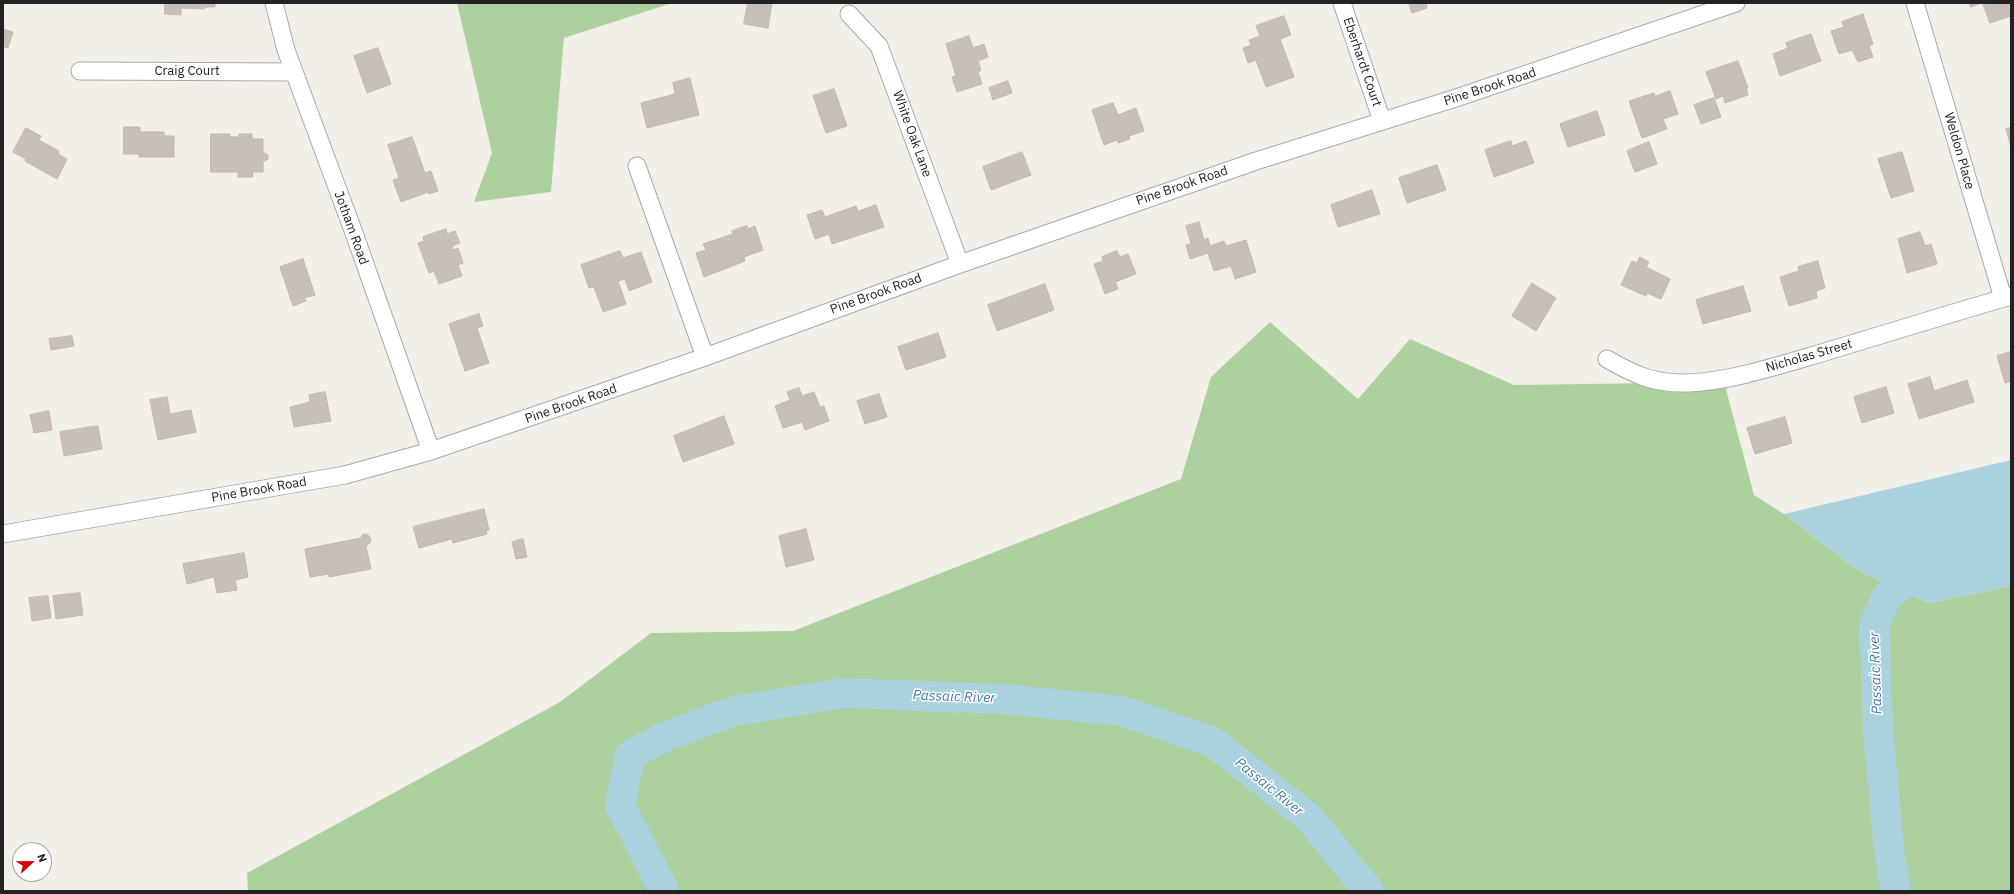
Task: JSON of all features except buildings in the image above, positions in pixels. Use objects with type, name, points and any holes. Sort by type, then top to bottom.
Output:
[{"type":"street","name":"Jotham Road","points":[[274,3],[286,50],[354,233],[431,451]]},
{"type":"street","name":"Eberhardt Court","points":[[1342,3],[1382,121]]},
{"type":"street","name":"Pine Brook Road","points":[[3,534],[345,474],[431,451],[483,435],[705,357],[960,264],[1256,161],[1582,57],[1736,3]]},
{"type":"street","name":"Weldon Place","points":[[1916,3],[2007,297]]},
{"type":"street","name":"White Oak Lane","points":[[849,14],[879,46],[960,264]]},
{"type":"street","name":"Craig Court","points":[[80,71],[294,72]]},
{"type":"street","points":[[637,166],[705,357]]},
{"type":"street","name":"Nicholas Street","points":[[1607,359],[1637,376],[1660,381],[1682,383],[1705,382],[1779,365],[2007,297]]},
{"type":"green space","points":[[457,3],[672,3],[564,38],[551,192],[474,202],[492,153]]},
{"type":"green space","points":[[1270,322],[1358,399],[1410,339],[1514,385],[1724,382],[1754,495],[1784,514],[1859,571],[1929,603],[2011,586],[2011,891],[248,891],[247,873],[560,702],[651,633],[793,631],[1181,479],[1211,377]]},
{"type":"water","points":[[2011,460],[2011,586],[1929,603],[1859,571],[1784,514]]},
{"type":"waterway","name":"Passaic River","points":[[1896,891],[1889,850],[1878,730],[1874,625],[1887,596],[1926,569],[1933,566]]},
{"type":"waterway","name":"Passaic River","points":[[664,891],[620,805],[630,755],[664,737],[734,711],[844,693],[1002,699],[1122,711],[1213,742],[1309,818],[1369,891]]}]
